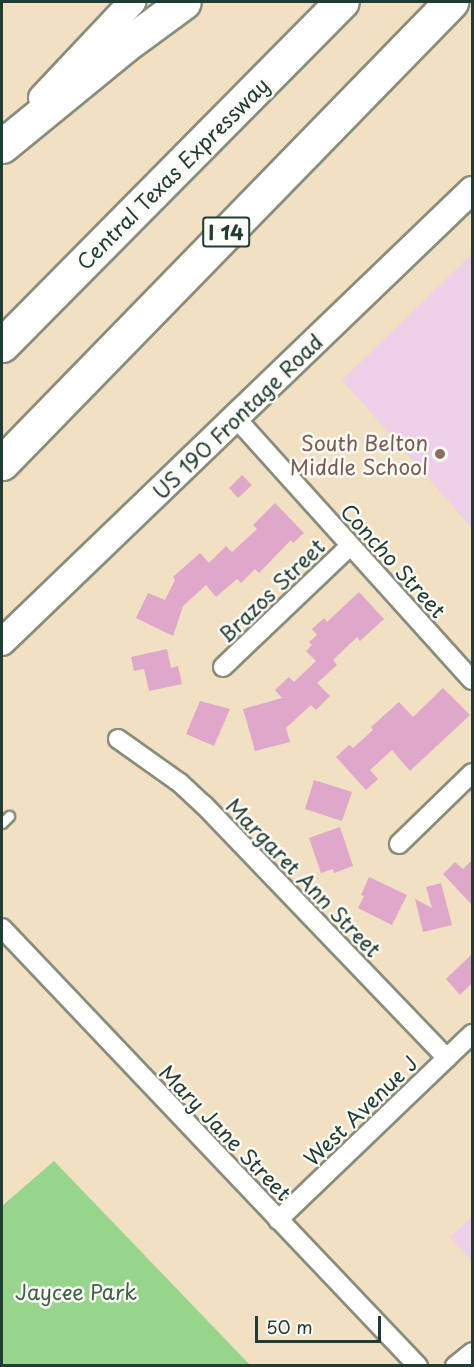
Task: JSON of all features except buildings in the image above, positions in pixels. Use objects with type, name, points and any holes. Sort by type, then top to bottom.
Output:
[{"type":"highway","points":[[2,146],[106,60],[184,2]]},
{"type":"highway","name":"Central Texas Expressway","points":[[2,345],[342,2]]},
{"type":"highway","name":"I 14","points":[[2,463],[451,2]]},
{"type":"main road","points":[[2,141],[132,2]]},
{"type":"main road","name":"US 190 Frontage Road","points":[[2,642],[472,190]]},
{"type":"street","name":"Concho Street","points":[[235,417],[472,680]]},
{"type":"street","name":"Brazos Street","points":[[223,667],[350,546]]},
{"type":"street","name":"Margaret Ann Street","points":[[118,739],[180,783],[204,806],[447,1058]]},
{"type":"street","points":[[399,844],[472,773]]},
{"type":"street","name":"Mary Jane Street","points":[[3,934],[418,1365]]},
{"type":"street","name":"West Avenue J","points":[[278,1220],[472,1034]]},
{"type":"street","points":[[455,1365],[472,1352]]},
{"type":"shaded area","name":"South Belton Middle School","points":[[472,254],[472,528],[342,380]]},
{"type":"shaded area","points":[[472,1216],[472,1261],[450,1237]]},
{"type":"green space","name":"Jaycee Park","points":[[54,1161],[250,1365],[2,1365],[2,1206]]},
{"type":"place","name":"South Belton Middle School","points":[[440,454]]}]
